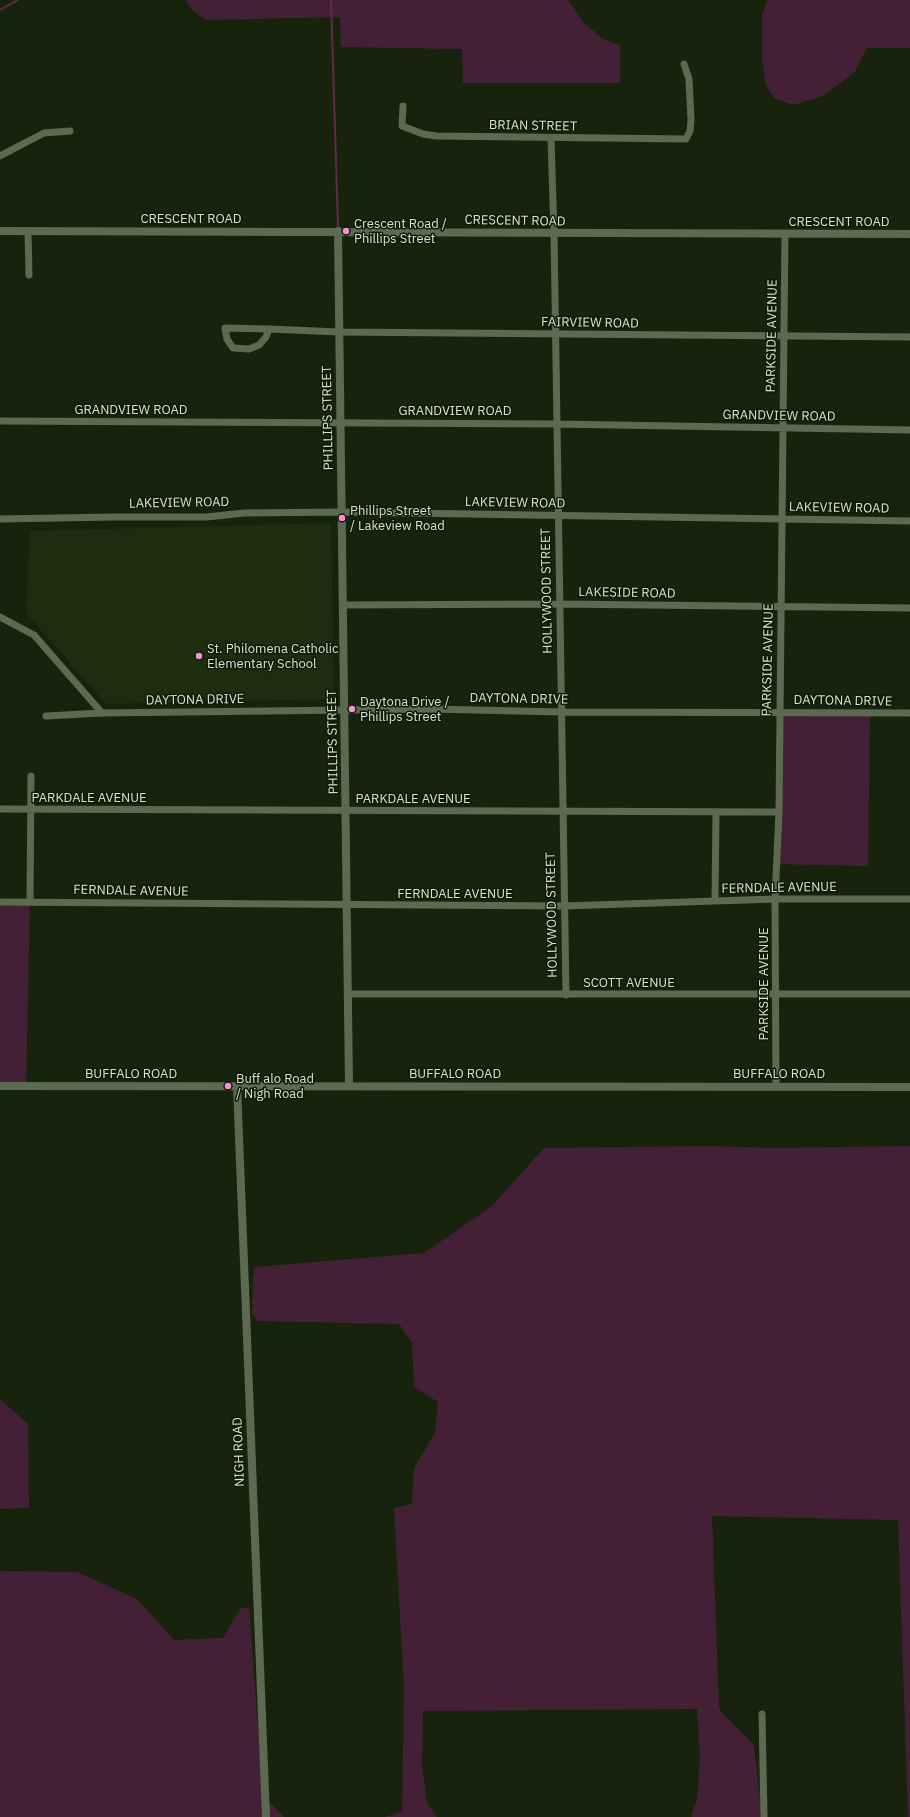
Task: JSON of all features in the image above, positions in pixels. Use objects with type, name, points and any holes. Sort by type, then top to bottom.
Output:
[{"type":"street","name":"BRIAN STREET","points":[[403,106],[402,126],[423,134],[436,136],[686,139],[690,131],[691,120],[689,79],[684,64]]},
{"type":"street","points":[[0,156],[44,133],[70,131]]},
{"type":"street","name":"HOLLYWOOD STREET","points":[[551,138],[559,516],[559,604],[566,995]]},
{"type":"street","name":"CRESCENT ROAD","points":[[0,231],[910,234]]},
{"type":"street","points":[[28,231],[29,275]]},
{"type":"street","name":"PHILLIPS STREET","points":[[336,231],[342,512],[349,1085]]},
{"type":"street","name":"PARKSIDE AVENUE","points":[[776,1086],[775,899],[779,812],[785,234]]},
{"type":"street","name":"FAIRVIEW ROAD","points":[[269,329],[266,337],[259,345],[249,349],[233,348],[227,338],[225,328],[269,329],[339,332],[910,337]]},
{"type":"street","name":"GRANDVIEW ROAD","points":[[0,421],[556,424],[910,430]]},
{"type":"street","name":"LAKEVIEW ROAD","points":[[0,519],[113,516],[207,517],[244,513],[342,512],[910,521]]},
{"type":"street","name":"LAKESIDE ROAD","points":[[343,605],[559,604],[910,608]]},
{"type":"street","points":[[0,617],[34,635],[102,713]]},
{"type":"street","name":"DAYTONA DRIVE","points":[[46,716],[102,713],[344,709],[910,714]]},
{"type":"street","points":[[30,902],[31,776]]},
{"type":"street","name":"PARKDALE AVENUE","points":[[0,809],[779,812]]},
{"type":"street","points":[[715,901],[716,812]]},
{"type":"street","name":"FERNDALE AVENUE","points":[[0,902],[564,906],[775,899],[910,899]]},
{"type":"street","name":"SCOTT AVENUE","points":[[348,994],[910,994]]},
{"type":"street","name":"BUFFALO ROAD","points":[[0,1086],[349,1085],[910,1087]]},
{"type":"street","name":"NIGH ROAD","points":[[237,1086],[266,1817]]},
{"type":"street","points":[[762,1714],[764,1817]]},
{"type":"shaded area","points":[[186,0],[568,0],[584,23],[603,39],[620,45],[620,83],[463,83],[462,49],[341,47],[340,17],[206,20],[193,11]]},
{"type":"shaded area","points":[[768,0],[910,0],[910,48],[867,48],[854,73],[823,96],[793,105],[774,98],[766,86],[762,60],[762,14]]},
{"type":"shaded area","name":"St. Philomena Catholic Elementary School","points":[[331,523],[334,699],[106,704],[26,613],[30,531]]},
{"type":"shaded area","points":[[780,712],[870,713],[868,866],[776,864]]},
{"type":"shaded area","points":[[0,902],[30,902],[26,1087],[0,1086]]},
{"type":"shaded area","points":[[708,1146],[772,1148],[910,1146],[910,1817],[908,1817],[898,1520],[712,1516],[719,1706],[721,1712],[754,1745],[762,1817],[692,1817],[692,1812],[697,1800],[700,1760],[697,1709],[423,1711],[422,1764],[427,1803],[437,1817],[384,1817],[402,1812],[404,1688],[394,1508],[412,1504],[414,1468],[435,1433],[438,1402],[414,1387],[412,1343],[399,1324],[258,1321],[252,1313],[254,1267],[424,1253],[492,1206],[544,1148]]},
{"type":"shaded area","points":[[0,1399],[28,1424],[29,1508],[0,1509]]},
{"type":"shaded area","points":[[0,1571],[77,1572],[137,1599],[174,1640],[223,1638],[240,1609],[249,1607],[263,1796],[284,1817],[0,1817]]},
{"type":"waterway","points":[[0,10],[18,0]]},
{"type":"waterway","points":[[331,0],[338,228]]},
{"type":"place","name":"Crescent Road / Phillips Street","points":[[346,231]]},
{"type":"place","name":"Phillips Street / Lakeview Road","points":[[342,518]]},
{"type":"place","name":"St. Philomena Catholic Elementary School","points":[[199,656]]},
{"type":"place","name":"Daytona Drive / Phillips Street","points":[[352,709]]},
{"type":"place","name":"Buff alo Road / Nigh Road","points":[[228,1086]]}]
